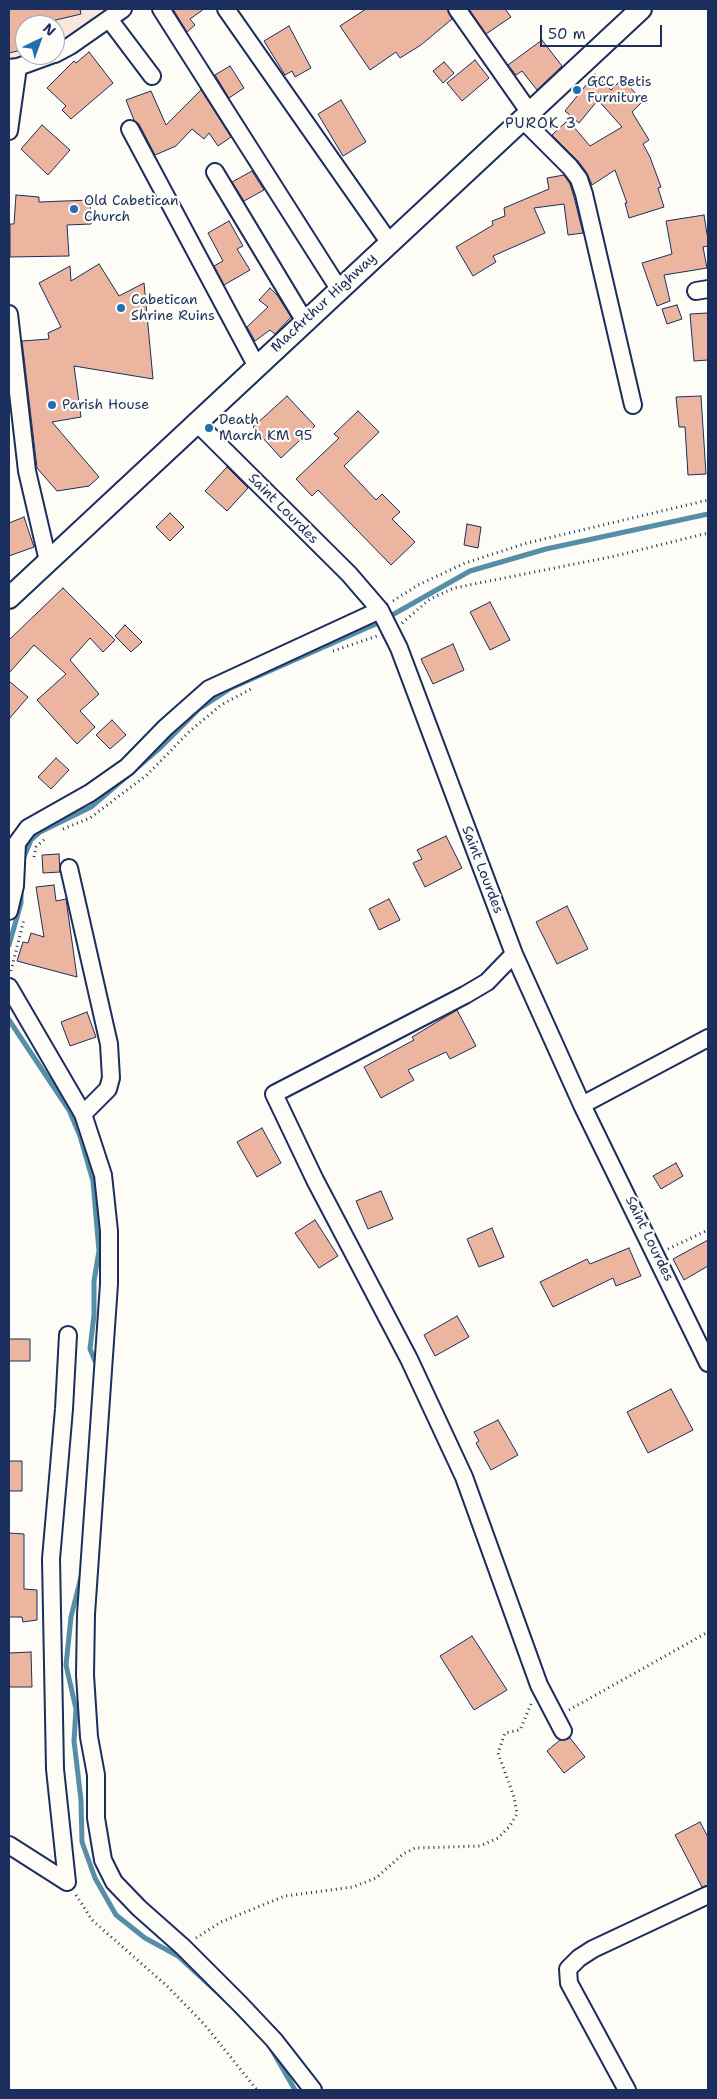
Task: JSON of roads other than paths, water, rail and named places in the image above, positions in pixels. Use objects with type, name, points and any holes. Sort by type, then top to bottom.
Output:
[{"type":"main road","name":"MacArthur Highway","points":[[9,598],[304,320],[641,9]]},
{"type":"street","points":[[65,49],[123,9]]},
{"type":"street","points":[[161,9],[339,289]]},
{"type":"street","points":[[226,9],[390,242]]},
{"type":"street","points":[[457,9],[526,116],[578,179],[584,194],[633,405]]},
{"type":"street","points":[[109,18],[152,76]]},
{"type":"street","points":[[9,131],[13,68]]},
{"type":"street","points":[[130,129],[256,365]]},
{"type":"street","points":[[215,172],[304,320]]},
{"type":"street","points":[[9,314],[27,472],[48,561]]},
{"type":"street","name":"Saint Lourdes","points":[[196,422],[349,574],[386,621],[514,954],[582,1105],[657,1255],[708,1363]]},
{"type":"street","points":[[9,911],[14,886],[17,843],[28,828],[90,793],[127,767],[165,728],[209,689],[386,621]]},
{"type":"street","points":[[69,868],[109,1044],[111,1078],[108,1089],[83,1114]]},
{"type":"street","points":[[514,954],[487,982],[465,995],[274,1094],[316,1180],[409,1359],[464,1477],[539,1685],[560,1724]]},
{"type":"street","points":[[9,983],[83,1114],[103,1175],[109,1231],[109,1284],[85,1658],[89,1737],[96,1775],[96,1818],[103,1860],[114,1882],[139,1908],[183,1947],[274,2040],[313,2090]]},
{"type":"street","points":[[582,1105],[708,1038]]},
{"type":"street","points":[[9,1845],[67,1882],[54,1769],[51,1559],[64,1409],[68,1335]]},
{"type":"street","points":[[627,2090],[569,1983],[568,1969],[579,1958],[593,1949],[708,1895]]},
{"type":"waterway","points":[[23,859],[31,840],[40,832],[91,807],[160,748],[199,709],[231,688],[378,623],[470,571],[546,549],[708,514]]},
{"type":"waterway","points":[[9,945],[21,903],[21,890]]},
{"type":"waterway","points":[[9,1020],[69,1110],[80,1136],[93,1181],[99,1251],[94,1281],[94,1315],[90,1349],[98,1368]]},
{"type":"waterway","points":[[81,1577],[71,1617],[66,1665],[76,1709],[74,1741],[81,1800],[82,1842],[95,1878],[116,1915],[145,1938],[178,1956],[233,2007]]},
{"type":"waterway","points":[[268,2043],[295,2090]]},
{"type":"place","name":"GCC Betis Furniture","points":[[577,90]]},
{"type":"place","name":"Old Cabetican Church","points":[[74,209]]},
{"type":"place","name":"Cabetican Shrine Ruins","points":[[121,308]]},
{"type":"place","name":"Parish House","points":[[52,405]]},
{"type":"place","name":"Death March KM 95","points":[[209,428]]},
{"type":"district","name":"PUROK 3","points":[[541,124]]}]
